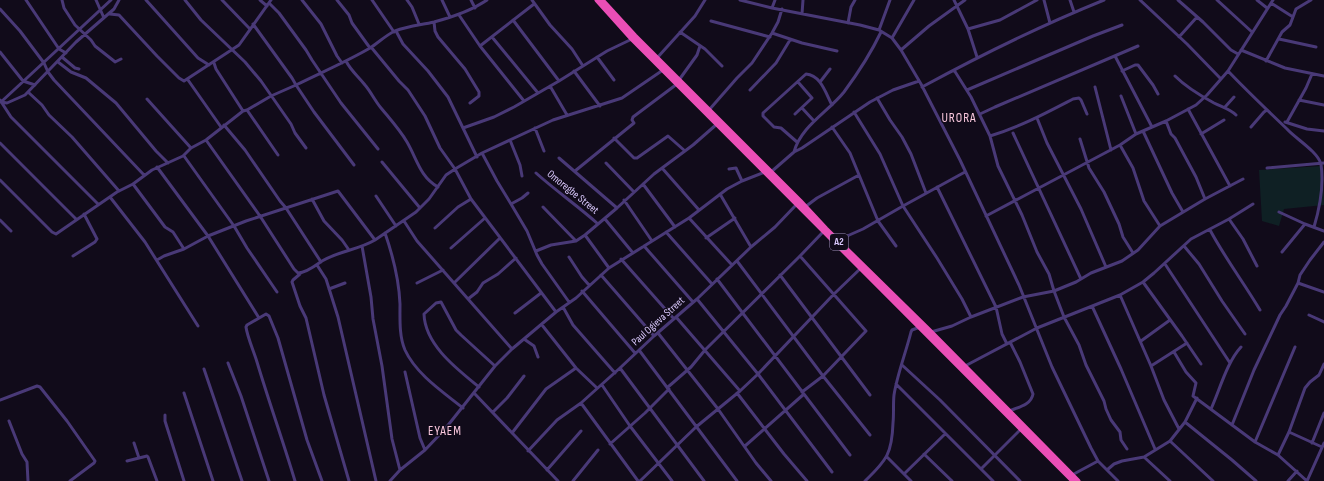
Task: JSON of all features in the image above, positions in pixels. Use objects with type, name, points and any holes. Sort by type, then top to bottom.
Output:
[{"type":"highway","name":"A2","points":[[601,0],[632,39],[663,70],[679,82],[771,172],[1078,481]]},
{"type":"highway","name":"A2","points":[[601,0],[657,58],[717,124],[798,204],[823,232],[861,268],[1073,481]]},
{"type":"street","points":[[26,0],[59,49],[66,53]]},
{"type":"street","points":[[62,0],[67,13],[95,46],[115,62],[121,59]]},
{"type":"street","points":[[96,0],[104,18]]},
{"type":"street","points":[[0,102],[111,0]]},
{"type":"street","points":[[0,102],[7,102],[28,92],[85,34],[110,14],[119,0]]},
{"type":"street","points":[[146,0],[198,58],[209,65]]},
{"type":"street","points":[[186,0],[201,20],[245,62],[265,86],[306,148]]},
{"type":"street","points":[[222,0],[250,28]]},
{"type":"street","points":[[260,0],[269,3],[279,13],[306,50],[341,104],[378,149]]},
{"type":"street","points":[[302,0],[321,24],[337,56],[366,86],[407,142],[423,174],[432,184],[438,187]]},
{"type":"street","points":[[337,0],[349,15],[352,23],[370,47],[408,90],[425,116],[440,148],[455,169],[471,199],[556,312]]},
{"type":"street","points":[[372,0],[403,44],[428,71],[448,97],[477,157]]},
{"type":"street","points":[[407,0],[412,7],[419,24]]},
{"type":"street","points":[[442,0],[450,17]]},
{"type":"street","points":[[471,0],[475,8]]},
{"type":"street","points":[[0,180],[54,234],[59,233],[76,219],[119,191],[133,184],[144,175],[158,167],[184,156],[191,148],[206,140],[245,110],[271,96],[344,62],[395,31],[459,15],[475,8],[487,0]]},
{"type":"street","points":[[532,0],[545,16],[550,25],[572,49],[583,66]]},
{"type":"street","points":[[657,58],[695,16],[705,0]]},
{"type":"street","points":[[740,0],[848,23],[880,31],[892,38],[901,50],[919,81],[960,160],[1037,328],[1052,367],[1098,461],[1118,481]]},
{"type":"street","points":[[772,8],[775,0]]},
{"type":"street","points":[[802,14],[804,0]]},
{"type":"street","points":[[848,23],[851,8],[855,0]]},
{"type":"street","points":[[794,152],[796,142],[814,121],[832,105],[861,67],[880,31],[890,0]]},
{"type":"street","points":[[892,38],[914,0]]},
{"type":"street","points":[[954,0],[968,29],[977,57]]},
{"type":"street","points":[[901,50],[929,26],[965,0]]},
{"type":"street","points":[[968,29],[1000,20],[1037,0]]},
{"type":"street","points":[[1044,0],[1050,23]]},
{"type":"street","points":[[1070,0],[1074,12]]},
{"type":"street","points":[[922,87],[977,57],[1098,1],[1104,0]]},
{"type":"street","points":[[1140,0],[1179,36],[1221,80]]},
{"type":"street","points":[[1178,0],[1228,47],[1238,54]]},
{"type":"street","points":[[1218,0],[1252,32]]},
{"type":"street","points":[[1258,0],[1267,8]]},
{"type":"street","points":[[1266,61],[1282,32],[1290,25],[1296,9],[1311,0]]},
{"type":"street","points":[[986,216],[1111,150],[1136,134],[1166,121],[1196,105],[1228,71],[1272,1],[1293,17]]},
{"type":"street","points":[[110,14],[119,15],[182,81],[188,80],[242,42],[250,28],[269,3]]},
{"type":"street","points":[[480,46],[534,4]]},
{"type":"street","points":[[0,9],[20,31],[44,63],[48,72],[144,175]]},
{"type":"street","points":[[708,110],[752,63],[771,35],[778,22],[782,9]]},
{"type":"street","points":[[459,15],[480,46],[524,101]]},
{"type":"street","points":[[1179,36],[1197,17]]},
{"type":"street","points":[[513,20],[559,81]]},
{"type":"street","points":[[434,22],[435,31],[438,37],[465,69],[479,92],[479,96],[470,103]]},
{"type":"street","points":[[711,22],[837,50]]},
{"type":"street","points":[[254,24],[295,82],[314,112],[354,165]]},
{"type":"street","points":[[967,90],[1122,25]]},
{"type":"street","points":[[680,32],[710,53],[722,66]]},
{"type":"street","points":[[492,37],[538,93]]},
{"type":"street","points":[[463,128],[494,117],[559,81],[597,57],[632,39]]},
{"type":"street","points":[[1279,39],[1316,47]]},
{"type":"street","points":[[750,90],[776,63],[790,40]]},
{"type":"street","points":[[575,171],[614,138],[634,124],[632,120],[633,117],[679,82],[697,55],[700,46]]},
{"type":"street","points":[[980,114],[1138,46]]},
{"type":"street","points":[[1241,50],[1284,68],[1324,76]]},
{"type":"street","points":[[0,52],[23,81],[35,85]]},
{"type":"street","points":[[1115,56],[1152,127]]},
{"type":"street","points":[[62,57],[76,69],[79,69]]},
{"type":"street","points":[[597,57],[614,80]]},
{"type":"street","points":[[58,62],[71,72],[86,78],[116,103],[156,151],[168,163]]},
{"type":"street","points":[[214,63],[216,69],[278,155]]},
{"type":"street","points":[[1122,71],[1138,65],[1158,94]]},
{"type":"street","points":[[820,82],[830,69]]},
{"type":"street","points":[[349,481],[324,395],[306,318],[300,306],[292,282],[293,280],[300,274],[335,254],[362,246],[404,221],[420,208],[448,174],[482,153],[567,115],[622,98],[663,70]]},
{"type":"street","points":[[954,70],[980,114],[990,136],[998,166],[1037,252],[1049,274],[1064,316],[1079,344],[1086,365],[1104,401],[1111,420],[1120,432],[1121,440],[1127,449]]},
{"type":"street","points":[[574,71],[600,106]]},
{"type":"street","points":[[1228,71],[1266,111],[1282,123],[1286,129],[1322,163],[1322,197],[1314,227]]},
{"type":"street","points":[[796,142],[781,128],[774,127],[763,116],[763,113],[805,75],[808,74],[814,76],[820,82],[832,105]]},
{"type":"street","points":[[1287,122],[1312,74]]},
{"type":"street","points":[[1175,76],[1183,85],[1225,107],[1236,115]]},
{"type":"street","points":[[188,80],[221,128]]},
{"type":"street","points":[[771,172],[794,152],[854,112],[892,90],[919,81]]},
{"type":"street","points":[[796,114],[812,98],[798,82]]},
{"type":"street","points":[[550,86],[567,115]]},
{"type":"street","points":[[1095,87],[1111,150]]},
{"type":"street","points":[[28,92],[72,137],[119,191]]},
{"type":"street","points":[[1121,96],[1136,134]]},
{"type":"street","points":[[1225,107],[1234,97]]},
{"type":"street","points":[[877,98],[911,154],[926,194]]},
{"type":"street","points":[[990,136],[1037,118],[1077,98],[1081,100],[1086,114]]},
{"type":"street","points":[[147,99],[191,148]]},
{"type":"street","points":[[1299,100],[1324,105]]},
{"type":"street","points":[[0,102],[11,117],[98,204]]},
{"type":"street","points":[[802,108],[814,121]]},
{"type":"street","points":[[1188,109],[1230,186]]},
{"type":"street","points":[[1251,127],[1266,111]]},
{"type":"street","points":[[854,112],[880,154],[903,206],[962,299],[971,317]]},
{"type":"street","points":[[1037,118],[1062,175],[1081,209],[1106,267]]},
{"type":"street","points":[[1201,134],[1224,120]]},
{"type":"street","points":[[1166,121],[1170,132],[1175,138],[1196,177],[1206,199]]},
{"type":"street","points":[[1282,123],[1287,122],[1307,129],[1324,131]]},
{"type":"street","points":[[536,251],[550,245],[576,241],[585,235],[662,168],[685,152],[717,124]]},
{"type":"street","points":[[224,125],[245,150],[286,208],[321,262]]},
{"type":"street","points":[[832,127],[850,153],[878,221],[896,246]]},
{"type":"street","points":[[535,128],[544,151]]},
{"type":"street","points":[[1143,131],[1172,193],[1183,212]]},
{"type":"street","points":[[1013,133],[1081,279]]},
{"type":"street","points":[[614,138],[634,158],[668,136],[685,152]]},
{"type":"street","points":[[1080,139],[1087,163],[1104,192],[1119,224],[1123,237],[1133,253]]},
{"type":"street","points":[[206,140],[260,216],[294,269],[300,274]]},
{"type":"street","points":[[510,140],[520,165],[522,176]]},
{"type":"street","points":[[0,142],[76,219]]},
{"type":"street","points":[[1120,145],[1133,168],[1144,201],[1160,226]]},
{"type":"street","points":[[482,153],[527,231],[542,264],[569,302]]},
{"type":"street","points":[[184,156],[234,226],[276,292]]},
{"type":"street","points":[[559,158],[617,208]]},
{"type":"street","points":[[382,162],[420,208]]},
{"type":"street","points":[[606,163],[634,192]]},
{"type":"street","points":[[1267,168],[1322,163]]},
{"type":"street","points":[[158,167],[208,236],[259,318]]},
{"type":"street","points":[[662,168],[699,210]]},
{"type":"street","points":[[729,169],[736,168],[742,181]]},
{"type":"street","points":[[390,481],[395,480],[400,470],[425,450],[463,408],[495,366],[512,349],[582,292],[601,274],[689,218],[720,194],[742,181],[765,172]]},
{"type":"street","points":[[838,240],[878,221],[965,172]]},
{"type":"street","name":"Omoregbe Street","points":[[536,173],[552,188],[577,205],[598,224]]},
{"type":"street","points":[[805,207],[858,175]]},
{"type":"street","points":[[931,332],[952,326],[1023,297],[1054,291],[1122,261],[1133,253],[1160,226],[1243,179]]},
{"type":"street","points":[[133,184],[165,227],[173,232],[184,249]]},
{"type":"street","points":[[643,184],[675,227]]},
{"type":"street","points":[[937,187],[996,307],[1002,334],[1020,362],[1033,394],[1029,403],[1010,411]]},
{"type":"street","points":[[157,260],[167,254],[184,249],[208,236],[260,216],[339,192],[374,240]]},
{"type":"street","points":[[511,204],[528,193]]},
{"type":"street","points":[[720,194],[751,247]]},
{"type":"street","points":[[376,196],[396,226]]},
{"type":"street","points":[[110,197],[145,242],[198,326]]},
{"type":"street","points":[[312,199],[324,221],[342,240],[349,250]]},
{"type":"street","points":[[435,228],[458,207],[471,199]]},
{"type":"street","points":[[624,200],[652,241]]},
{"type":"street","name":"Paul Ogieva Street","points":[[528,451],[557,420],[581,403],[602,385],[635,353],[694,302],[798,204]]},
{"type":"street","points":[[965,366],[1037,328],[1064,316],[1120,296],[1143,282],[1197,235],[1210,230],[1253,204]]},
{"type":"street","points":[[543,207],[576,241]]},
{"type":"street","points":[[1279,212],[1324,231]]},
{"type":"street","points":[[73,256],[95,242],[97,239],[84,214]]},
{"type":"street","points":[[451,248],[485,218]]},
{"type":"street","points":[[689,218],[732,265]]},
{"type":"street","points":[[706,238],[735,218]]},
{"type":"street","points":[[605,219],[633,253]]},
{"type":"street","points":[[1229,219],[1243,239],[1257,266]]},
{"type":"street","points":[[0,220],[11,231]]},
{"type":"street","points":[[404,221],[417,241],[512,349]]},
{"type":"street","points":[[1282,252],[1305,224]]},
{"type":"street","points":[[1210,230],[1260,310]]},
{"type":"street","points":[[666,232],[712,284]]},
{"type":"street","points":[[610,444],[649,408],[823,232]]},
{"type":"street","points":[[385,233],[395,263],[400,304],[400,318],[405,350],[413,362],[431,382],[463,408]]},
{"type":"street","points":[[585,235],[609,268]]},
{"type":"street","points":[[454,283],[500,238]]},
{"type":"street","points":[[1232,425],[1254,370],[1280,315],[1298,283],[1300,276],[1324,242]]},
{"type":"street","points":[[362,246],[382,366],[392,439],[400,470]]},
{"type":"street","points":[[644,246],[694,302]]},
{"type":"street","points":[[1184,246],[1199,264],[1245,334]]},
{"type":"street","points":[[745,446],[823,376],[866,331],[800,256]]},
{"type":"street","points":[[569,257],[582,278],[589,285]]},
{"type":"street","points":[[468,299],[483,284],[498,274],[516,258]]},
{"type":"street","points":[[621,260],[705,350],[739,392],[784,454],[807,481]]},
{"type":"street","points":[[738,261],[823,376],[870,435]]},
{"type":"street","points":[[1164,264],[1230,363]]},
{"type":"street","points":[[317,265],[324,276],[329,289],[348,358],[376,481]]},
{"type":"street","points":[[581,403],[639,481],[696,427],[739,392],[758,374],[812,316],[861,268]]},
{"type":"street","points":[[417,283],[443,270]]},
{"type":"street","points":[[601,274],[654,336]]},
{"type":"street","points":[[780,275],[870,395]]},
{"type":"street","points":[[717,279],[850,454]]},
{"type":"street","points":[[1143,282],[1201,364]]},
{"type":"street","points":[[329,289],[346,283]]},
{"type":"street","points":[[1298,283],[1324,292]]},
{"type":"street","points":[[516,313],[541,292]]},
{"type":"street","points":[[582,292],[635,353]]},
{"type":"street","points":[[1120,296],[1141,341],[1164,400],[1179,429]]},
{"type":"street","points":[[697,299],[758,374],[832,472]]},
{"type":"street","points":[[479,387],[443,356],[428,331],[424,314],[436,303],[441,302],[456,330],[495,366]]},
{"type":"street","points":[[1092,306],[1155,450]]},
{"type":"street","points":[[563,307],[573,325],[615,373]]},
{"type":"street","points":[[295,481],[246,330],[247,325],[266,314],[268,314],[278,338],[308,440],[322,481]]},
{"type":"street","points":[[1309,315],[1324,322]]},
{"type":"street","points":[[1141,341],[1170,320]]},
{"type":"street","points":[[542,325],[576,368],[597,388]]},
{"type":"street","points":[[865,481],[887,457],[892,445],[892,407],[896,384],[911,332],[912,330],[920,327]]},
{"type":"street","points":[[658,333],[718,409],[771,481]]},
{"type":"street","points":[[524,339],[534,346],[538,357]]},
{"type":"street","points":[[1151,366],[1186,343]]},
{"type":"street","points":[[1211,409],[1232,358],[1241,346]]},
{"type":"street","points":[[1255,442],[1295,347]]},
{"type":"street","points":[[639,350],[737,481]]},
{"type":"street","points":[[1174,352],[1186,372],[1196,383],[1192,394],[1255,442],[1278,455],[1307,481],[1323,445],[1312,443],[1289,432]]},
{"type":"street","points":[[228,363],[241,396],[269,481]]},
{"type":"street","points":[[1278,455],[1289,432],[1305,388],[1319,375],[1324,364]]},
{"type":"street","points":[[902,365],[940,400],[989,450],[995,454],[1020,481]]},
{"type":"street","points":[[512,433],[546,389],[576,368]]},
{"type":"street","points":[[620,368],[704,481]]},
{"type":"street","points":[[204,369],[242,481]]},
{"type":"street","points":[[405,372],[420,438],[425,450]]},
{"type":"street","points":[[1319,375],[1324,378]]},
{"type":"street","points":[[493,412],[507,398],[524,376]]},
{"type":"street","points":[[896,384],[993,481]]},
{"type":"street","points":[[602,385],[630,426],[672,481]]},
{"type":"street","points":[[0,400],[37,386],[40,387],[67,421],[95,461],[94,464],[70,481]]},
{"type":"street","points":[[184,393],[213,481]]},
{"type":"street","points":[[474,393],[558,481]]},
{"type":"street","points":[[1107,470],[1114,464],[1122,461],[1144,457],[1170,441],[1185,422],[1198,398]]},
{"type":"street","points":[[1312,443],[1324,413]]},
{"type":"street","points":[[165,414],[165,421],[184,481]]},
{"type":"street","points":[[9,421],[22,454],[27,462],[28,481]]},
{"type":"street","points":[[1185,422],[1256,481]]},
{"type":"street","points":[[981,469],[1021,428]]},
{"type":"street","points":[[547,470],[581,431]]},
{"type":"street","points":[[904,474],[945,434]]},
{"type":"street","points":[[1170,441],[1213,481]]},
{"type":"street","points":[[134,443],[139,458]]},
{"type":"street","points":[[573,481],[598,450]]},
{"type":"street","points":[[924,454],[952,481]]},
{"type":"street","points":[[127,461],[148,457],[157,481]]},
{"type":"street","points":[[887,457],[911,481]]},
{"type":"street","points":[[1144,457],[1169,481]]},
{"type":"street","points":[[1072,475],[1098,461]]},
{"type":"street","points":[[1288,481],[1297,472]]},
{"type":"street","points":[[869,477],[872,481]]},
{"type":"shaded area","points":[[1322,166],[1324,205],[1284,209],[1279,226],[1262,221],[1259,170]]},
{"type":"district","name":"URORA","points":[[959,118]]},
{"type":"district","name":"EYAEM","points":[[445,431]]}]
